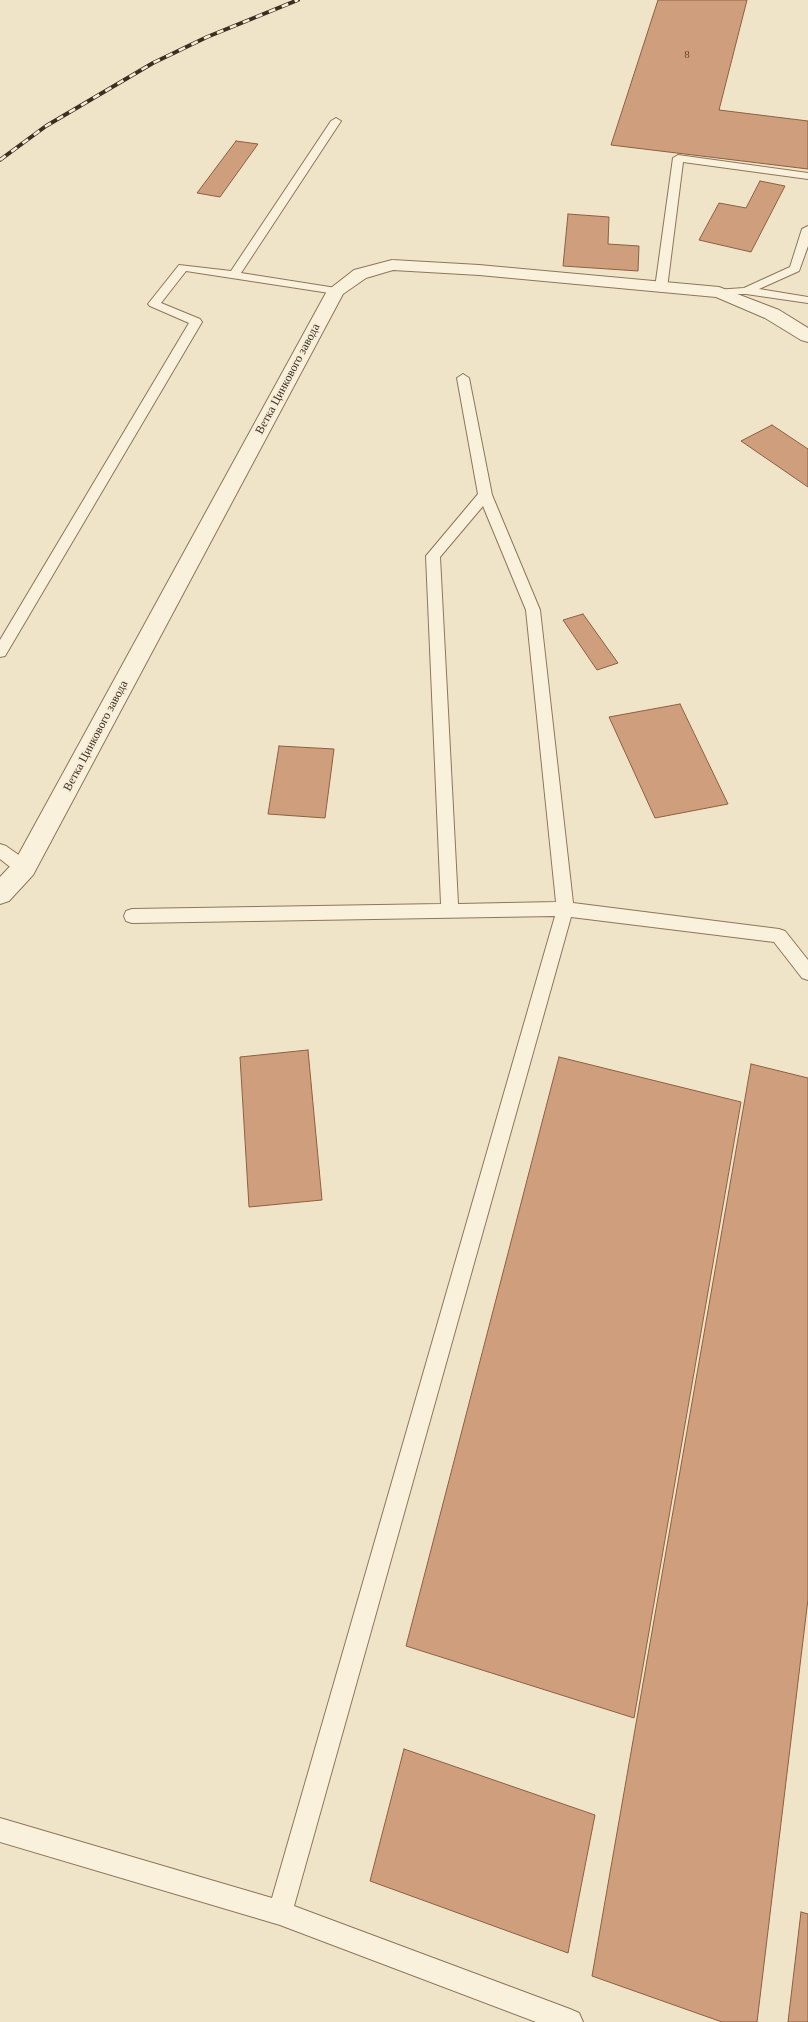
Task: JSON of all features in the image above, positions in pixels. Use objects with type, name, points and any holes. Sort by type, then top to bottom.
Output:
[{"type":"street","name":"Ветка Цинкового завода","points":[[0,894],[24,868],[336,291],[360,274],[392,265],[479,270],[719,292],[772,314],[808,336]]},
{"type":"lane","points":[[234,275],[336,121]]},
{"type":"lane","points":[[661,288],[678,158],[808,176]]},
{"type":"lane","points":[[746,291],[795,270],[808,229]]},
{"type":"lane","points":[[0,652],[196,322],[154,304],[183,267],[336,291]]},
{"type":"lane","points":[[719,292],[746,291],[808,300]]},
{"type":"lane","points":[[280,1913],[565,909],[533,610],[485,495],[463,378]]},
{"type":"lane","points":[[450,910],[434,556],[485,495]]},
{"type":"lane","points":[[0,850],[24,868]]},
{"type":"lane","points":[[132,916],[565,909],[779,936],[808,973]]},
{"type":"lane","points":[[0,1830],[280,1913],[570,2022]]},
{"type":"building","points":[[658,0],[747,0],[719,110],[808,121],[808,169],[611,145]]},
{"type":"building","points":[[236,141],[258,144],[220,197],[197,193]]},
{"type":"building","points":[[760,181],[785,186],[751,252],[699,240],[719,203],[746,208]]},
{"type":"building","points":[[568,214],[609,217],[608,244],[639,246],[638,271],[563,266]]},
{"type":"building","points":[[772,425],[808,449],[808,487],[741,441]]},
{"type":"building","points":[[583,614],[618,663],[597,670],[563,620]]},
{"type":"building","points":[[680,704],[728,804],[655,818],[609,717]]},
{"type":"building","points":[[279,746],[334,749],[325,818],[268,814]]},
{"type":"building","points":[[308,1050],[322,1200],[249,1207],[240,1057]]},
{"type":"building","points":[[559,1057],[741,1102],[634,1718],[406,1646]]},
{"type":"building","points":[[751,1064],[808,1078],[808,1599],[757,2022],[722,2022],[592,1976]]},
{"type":"building","points":[[404,1749],[595,1815],[568,1953],[370,1881]]},
{"type":"building","points":[[801,1912],[808,1914],[808,2022],[788,2022]]},
{"type":"railway","points":[[0,160],[46,126],[153,63],[207,37],[298,0]]}]
